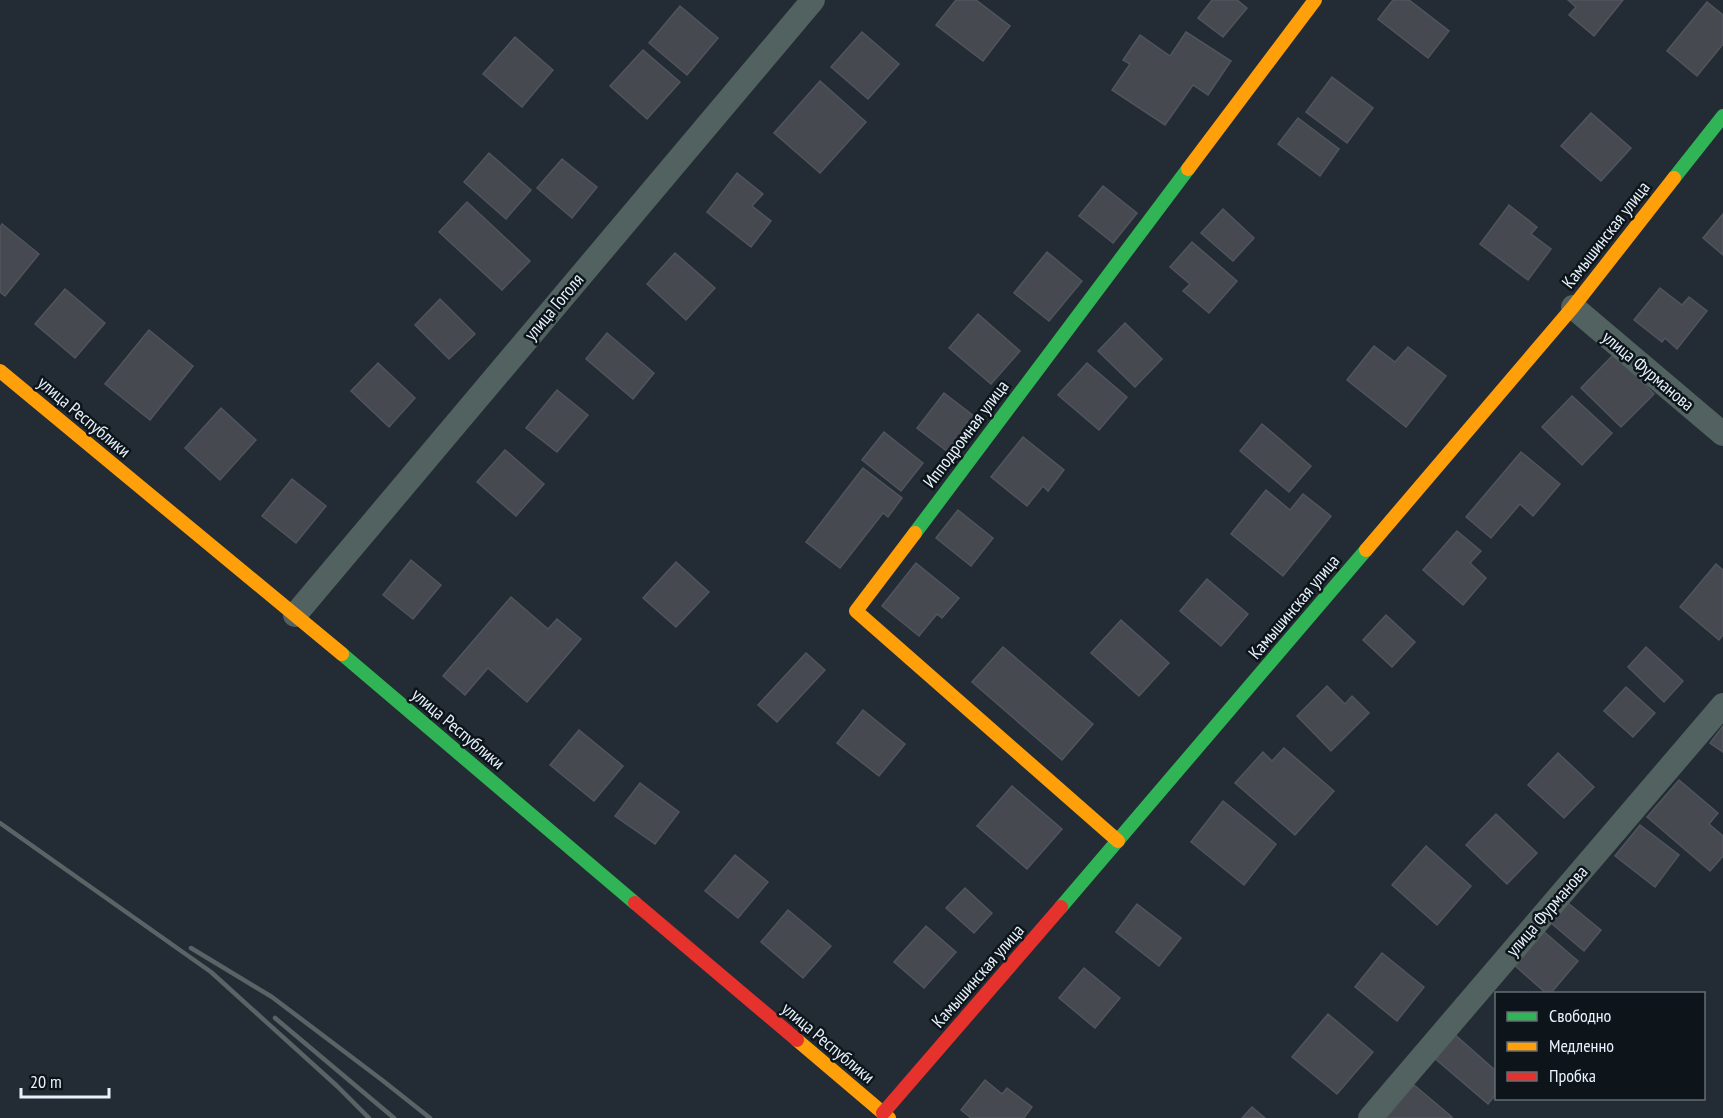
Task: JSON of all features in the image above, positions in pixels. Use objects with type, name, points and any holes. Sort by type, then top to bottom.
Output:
[{"type":"street","name":"улица Гоголя","points":[[295,615],[813,0]]},
{"type":"street","name":"Ипподромная улица","points":[[1118,841],[856,611],[1315,0]]},
{"type":"street","name":"Камышинская улица","points":[[886,1115],[1573,307],[1723,116]]},
{"type":"street","name":"улица Фурманова","points":[[1573,307],[1723,434]]},
{"type":"street","name":"улица Республики","points":[[0,371],[295,615],[886,1115]]},
{"type":"street","name":"улица Фурманова","points":[[1370,1118],[1723,705]]},
{"type":"building","points":[[956,0],[976,0],[1010,26],[983,61],[936,25]]},
{"type":"building","points":[[1212,0],[1237,0],[1247,8],[1223,37],[1198,18]]},
{"type":"building","points":[[1393,0],[1409,0],[1449,31],[1428,58],[1378,19]]},
{"type":"building","points":[[1568,0],[1623,0],[1594,36],[1569,15],[1576,7]]},
{"type":"building","points":[[1707,2],[1723,15],[1723,44],[1697,76],[1667,51]]},
{"type":"building","points":[[680,6],[718,38],[687,75],[649,43]]},
{"type":"building","points":[[862,32],[899,64],[868,99],[831,67]]},
{"type":"building","points":[[1186,32],[1231,61],[1208,95],[1193,85],[1165,125],[1112,90],[1130,64],[1123,60],[1140,35],[1170,56]]},
{"type":"building","points":[[515,37],[553,70],[522,107],[483,74]]},
{"type":"building","points":[[643,50],[680,82],[647,119],[610,86]]},
{"type":"building","points":[[1332,77],[1373,108],[1347,143],[1306,112]]},
{"type":"building","points":[[820,81],[866,122],[820,173],[774,133]]},
{"type":"building","points":[[1591,113],[1631,148],[1601,181],[1561,146]]},
{"type":"building","points":[[1298,118],[1339,149],[1320,176],[1278,144]]},
{"type":"building","points":[[489,153],[531,190],[506,219],[464,182]]},
{"type":"building","points":[[562,159],[597,187],[572,218],[537,188]]},
{"type":"building","points":[[737,173],[763,194],[752,206],[771,221],[751,247],[707,212]]},
{"type":"building","points":[[1103,186],[1137,213],[1113,243],[1079,216]]},
{"type":"building","points":[[467,202],[530,261],[502,290],[439,232]]},
{"type":"building","points":[[1509,205],[1537,227],[1531,234],[1551,249],[1528,280],[1480,244]]},
{"type":"building","points":[[1223,209],[1254,238],[1233,261],[1201,233]]},
{"type":"building","points":[[1723,214],[1723,255],[1703,238]]},
{"type":"building","points":[[2,224],[39,254],[5,296],[0,292],[0,228]]},
{"type":"building","points":[[1192,242],[1237,281],[1209,313],[1183,291],[1190,284],[1170,267]]},
{"type":"building","points":[[1047,252],[1082,281],[1049,321],[1014,293]]},
{"type":"building","points":[[675,253],[715,288],[686,320],[647,284]]},
{"type":"building","points":[[1660,288],[1682,305],[1689,297],[1707,311],[1677,349],[1665,338],[1662,342],[1634,320]]},
{"type":"building","points":[[65,289],[105,323],[75,358],[35,324]]},
{"type":"building","points":[[440,299],[475,334],[449,359],[415,325]]},
{"type":"building","points":[[978,314],[1020,351],[991,384],[949,348]]},
{"type":"building","points":[[1125,323],[1162,359],[1135,387],[1098,351]]},
{"type":"building","points":[[149,330],[193,366],[150,420],[105,384]]},
{"type":"building","points":[[607,333],[654,373],[633,399],[586,359]]},
{"type":"building","points":[[1374,346],[1395,362],[1408,347],[1446,376],[1406,427],[1347,380]]},
{"type":"building","points":[[1614,354],[1654,394],[1621,427],[1581,388]]},
{"type":"building","points":[[378,363],[415,398],[389,427],[351,391]]},
{"type":"building","points":[[1087,363],[1127,397],[1099,430],[1058,395]]},
{"type":"building","points":[[557,390],[588,415],[557,452],[526,428]]},
{"type":"building","points":[[944,393],[975,417],[948,452],[917,428]]},
{"type":"building","points":[[1572,396],[1612,433],[1582,465],[1542,427]]},
{"type":"building","points":[[221,408],[256,440],[220,480],[185,448]]},
{"type":"building","points":[[1262,424],[1311,466],[1289,492],[1240,451]]},
{"type":"building","points":[[884,432],[923,463],[901,491],[862,460]]},
{"type":"building","points":[[1023,437],[1064,470],[1048,491],[1043,486],[1027,506],[991,477]]},
{"type":"building","points":[[505,450],[544,484],[516,516],[477,482]]},
{"type":"building","points":[[1521,452],[1560,484],[1533,516],[1520,504],[1491,538],[1466,517]]},
{"type":"building","points":[[863,468],[902,498],[888,517],[883,513],[840,568],[806,542]]},
{"type":"building","points":[[292,479],[326,506],[296,543],[262,516]]},
{"type":"building","points":[[1266,490],[1290,510],[1303,494],[1331,516],[1283,576],[1231,534]]},
{"type":"building","points":[[958,510],[993,538],[971,566],[936,538]]},
{"type":"building","points":[[1457,531],[1481,551],[1470,563],[1486,578],[1463,605],[1423,570]]},
{"type":"building","points":[[411,560],[441,585],[413,619],[383,595]]},
{"type":"building","points":[[676,562],[709,592],[676,627],[643,598]]},
{"type":"building","points":[[916,563],[959,598],[942,618],[937,614],[919,636],[882,606]]},
{"type":"building","points":[[1716,564],[1723,570],[1723,635],[1719,640],[1680,607]]},
{"type":"building","points":[[1207,579],[1248,614],[1221,646],[1180,611]]},
{"type":"building","points":[[511,597],[548,629],[557,619],[581,639],[527,702],[488,668],[465,695],[443,676]]},
{"type":"building","points":[[1386,615],[1415,642],[1392,667],[1363,640]]},
{"type":"building","points":[[1121,620],[1169,663],[1139,696],[1091,653]]},
{"type":"building","points":[[1003,647],[1093,724],[1062,760],[972,682]]},
{"type":"building","points":[[1646,647],[1683,681],[1664,702],[1628,667]]},
{"type":"building","points":[[806,653],[825,670],[777,722],[758,705]]},
{"type":"building","points":[[1327,686],[1345,704],[1352,696],[1369,713],[1331,751],[1297,716]]},
{"type":"building","points":[[1626,687],[1655,713],[1633,737],[1604,711]]},
{"type":"building","points":[[863,710],[905,744],[879,776],[837,743]]},
{"type":"building","points":[[1723,726],[1723,752],[1710,743]]},
{"type":"building","points":[[579,730],[623,766],[594,801],[550,765]]},
{"type":"building","points":[[1284,748],[1334,791],[1295,835],[1235,783],[1263,752],[1272,761]]},
{"type":"building","points":[[1558,753],[1594,787],[1564,818],[1528,785]]},
{"type":"building","points":[[1679,780],[1718,813],[1709,824],[1723,836],[1723,856],[1710,871],[1647,817]]},
{"type":"building","points":[[640,783],[679,812],[655,844],[615,816]]},
{"type":"building","points":[[1012,786],[1062,829],[1027,869],[977,826]]},
{"type":"building","points":[[1223,801],[1276,844],[1244,885],[1191,842]]},
{"type":"building","points":[[1496,814],[1537,853],[1507,884],[1466,845]]},
{"type":"building","points":[[1640,825],[1679,855],[1655,887],[1615,856]]},
{"type":"building","points":[[1426,846],[1471,886],[1437,925],[1392,885]]},
{"type":"building","points":[[735,855],[768,882],[738,918],[705,891]]},
{"type":"building","points":[[965,888],[992,913],[974,933],[946,908]]},
{"type":"building","points":[[1568,903],[1601,930],[1584,951],[1551,923]]},
{"type":"building","points":[[1137,904],[1181,938],[1159,966],[1116,932]]},
{"type":"building","points":[[788,910],[831,946],[803,978],[761,942]]},
{"type":"building","points":[[926,926],[956,952],[924,988],[894,962]]},
{"type":"building","points":[[1542,930],[1578,961],[1552,992],[1545,992],[1513,964]]},
{"type":"building","points":[[1382,953],[1424,987],[1397,1021],[1355,987]]},
{"type":"building","points":[[1084,968],[1120,998],[1095,1028],[1059,998]]},
{"type":"building","points":[[1328,1014],[1373,1052],[1337,1094],[1292,1057]]},
{"type":"building","points":[[1453,1033],[1495,1070],[1495,1095],[1488,1104],[1433,1057]]},
{"type":"building","points":[[985,1080],[1002,1094],[1007,1088],[1032,1107],[1024,1118],[971,1118],[961,1110]]},
{"type":"building","points":[[1414,1085],[1452,1117],[1386,1118]]},
{"type":"building","points":[[1252,1107],[1265,1118],[1242,1118]]},
{"type":"railway","points":[[0,823],[211,972],[369,1118]]},
{"type":"railway","points":[[191,948],[272,997],[430,1118]]},
{"type":"railway","points":[[275,1018],[394,1118]]},
{"type":"traffic: fast","points":[[1674,178],[1723,116]]},
{"type":"traffic: fast","points":[[915,533],[1188,169]]},
{"type":"traffic: fast","points":[[1061,907],[1366,550]]},
{"type":"traffic: fast","points":[[342,654],[635,903]]},
{"type":"traffic: slow","points":[[1188,169],[1315,0]]},
{"type":"traffic: slow","points":[[1366,550],[1573,307],[1674,178]]},
{"type":"traffic: slow","points":[[0,371],[342,654]]},
{"type":"traffic: slow","points":[[915,533],[856,611],[1118,841]]},
{"type":"traffic: slow","points":[[797,1040],[889,1118]]},
{"type":"traffic: jam","points":[[635,903],[797,1040]]},
{"type":"traffic: jam","points":[[883,1113],[1061,907]]}]
